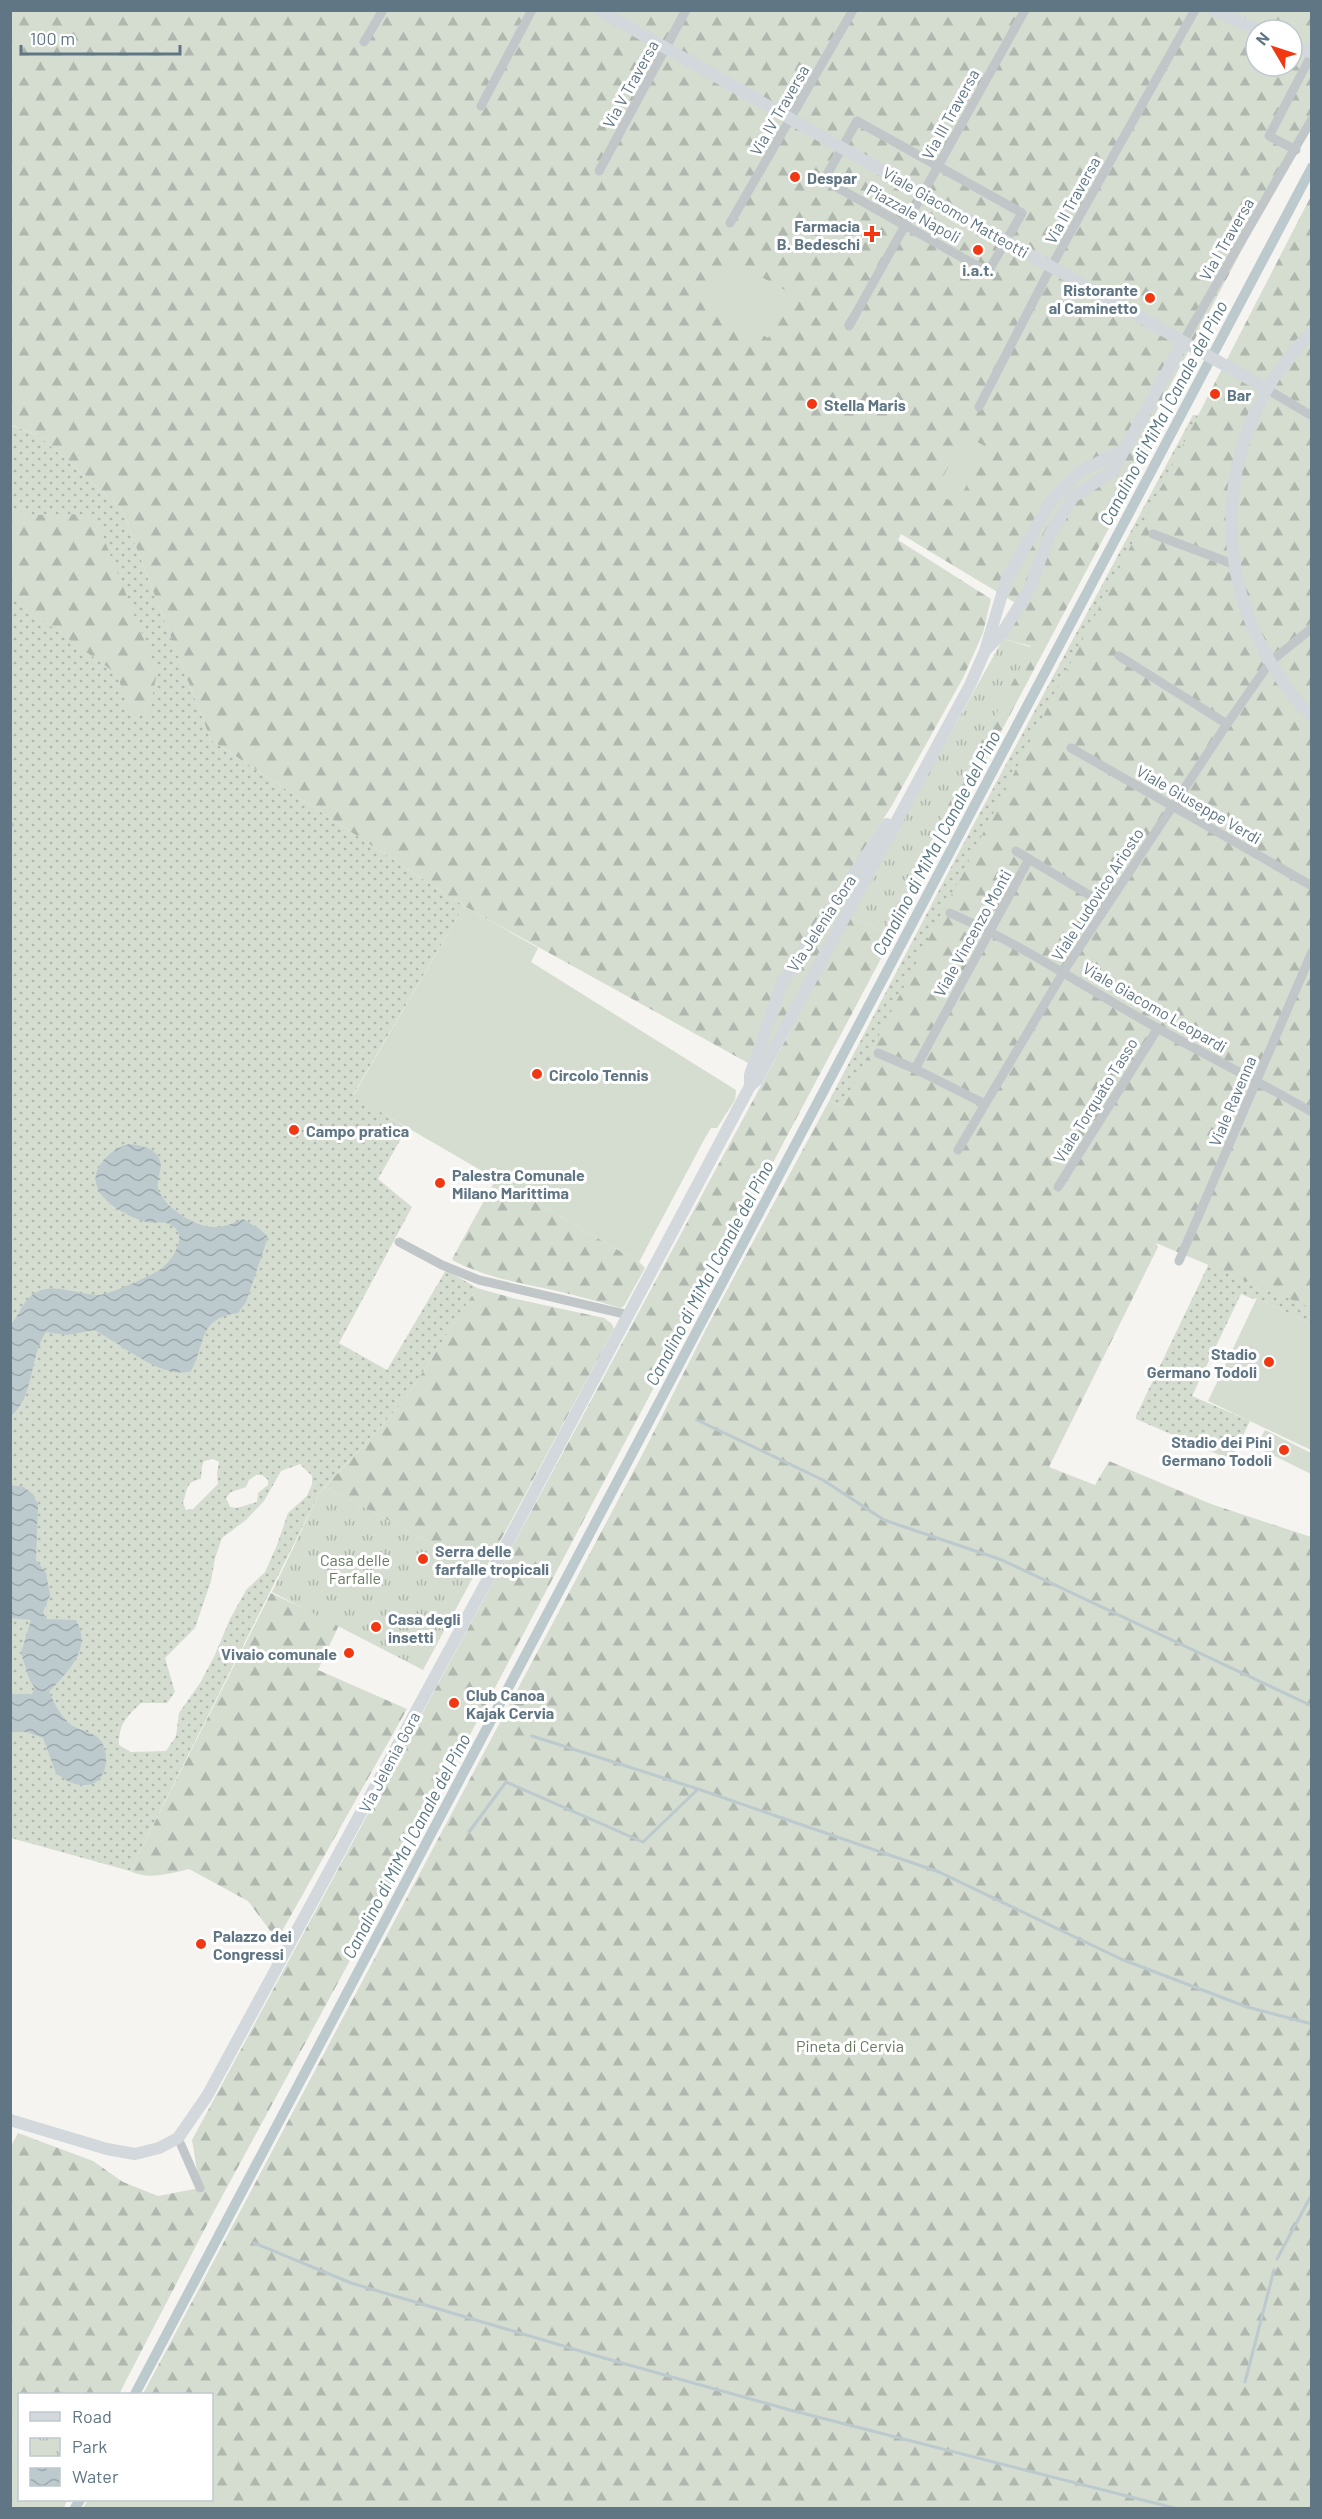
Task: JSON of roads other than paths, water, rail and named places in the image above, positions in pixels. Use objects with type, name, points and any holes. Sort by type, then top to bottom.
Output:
[{"type":"street","points":[[364,42],[383,10]]},
{"type":"street","points":[[481,106],[532,10]]},
{"type":"street","name":"Viale Giacomo Matteotti","points":[[599,10],[924,193],[1311,416]]},
{"type":"street","name":"Via V Traversa","points":[[599,171],[686,10]]},
{"type":"street","name":"Via IV Traversa","points":[[730,223],[853,10]]},
{"type":"street","name":"Via III Traversa","points":[[849,326],[1025,10]]},
{"type":"street","name":"Via II Traversa","points":[[979,407],[1051,267],[1195,10]]},
{"type":"street","points":[[1214,10],[1244,24]]},
{"type":"street","points":[[1296,150],[1269,136],[1311,54]]},
{"type":"street","name":"Via I Traversa","points":[[1183,342],[1296,150],[1311,119]]},
{"type":"street","name":"Piazzale Napoli","points":[[857,121],[939,166],[1022,213],[988,272],[824,180],[857,121]]},
{"type":"street","points":[[1311,332],[1296,346],[1265,388],[1253,416],[1234,492],[1231,525],[1233,564],[1244,607],[1270,662],[1293,696],[1311,715]]},
{"type":"street","name":"Via Jelenia Gora","points":[[985,651],[1002,633],[1029,590],[1050,534],[1073,497],[1113,471],[1183,342]]},
{"type":"street","name":"Via Jelenia Gora","points":[[178,2138],[207,2096],[269,1986],[750,1086],[758,1080],[970,685],[985,651],[1006,581],[1052,499],[1081,471],[1124,450]]},
{"type":"street","points":[[1153,534],[1233,564]]},
{"type":"street","name":"Viale Ludovico Ariosto","points":[[958,1150],[1106,905],[1227,724],[1270,662],[1311,628]]},
{"type":"street","points":[[1119,656],[1227,724]]},
{"type":"street","name":"Viale Giuseppe Verdi","points":[[1071,748],[1311,886]]},
{"type":"street","name":"Via Jelenia Gora","points":[[750,1086],[750,1076],[782,983],[921,774]]},
{"type":"street","points":[[1016,851],[1029,859]]},
{"type":"street","name":"Viale Vincenzo Monti","points":[[915,1069],[1029,859],[1106,905]]},
{"type":"street","name":"Viale Giacomo Leopardi","points":[[950,913],[990,930],[1158,1028],[1257,1080],[1311,1112]]},
{"type":"street","name":"Viale Ravenna","points":[[1179,1261],[1311,952]]},
{"type":"street","name":"Viale Torquato Tasso","points":[[1058,1187],[1158,1028]]},
{"type":"street","points":[[878,1053],[985,1104]]},
{"type":"street","points":[[399,1242],[442,1265],[479,1280],[629,1315]]},
{"type":"street","points":[[10,2120],[107,2149],[135,2154],[159,2148],[178,2138],[200,2188]]},
{"type":"water","points":[[129,1144],[148,1148],[158,1157],[161,1167],[158,1188],[166,1202],[180,1214],[197,1223],[212,1227],[224,1226],[243,1219],[268,1237],[246,1302],[238,1313],[225,1316],[209,1326],[191,1371],[180,1373],[155,1366],[141,1359],[94,1330],[67,1335],[46,1332],[37,1353],[24,1398],[19,1408],[11,1416],[10,1329],[29,1298],[37,1292],[56,1288],[99,1295],[111,1292],[158,1271],[168,1262],[177,1248],[179,1234],[176,1229],[166,1223],[138,1219],[119,1210],[102,1196],[97,1188],[98,1169],[104,1160],[120,1147]]},
{"type":"water","points":[[11,1485],[23,1487],[33,1494],[38,1505],[36,1560],[46,1573],[50,1595],[43,1612],[46,1619],[76,1620],[80,1631],[80,1650],[76,1659],[49,1692],[69,1723],[95,1736],[104,1747],[105,1769],[93,1784],[74,1783],[56,1773],[43,1738],[27,1732],[11,1732],[11,1694],[32,1694],[35,1688],[30,1681],[21,1653],[31,1620],[11,1618]]},
{"type":"waterway","name":"Canalino di MiMa | Canale del Pino","points":[[136,2393],[1312,167]]},
{"type":"waterway","points":[[697,1420],[823,1480],[884,1520],[1002,1560],[1312,1706]]},
{"type":"waterway","points":[[532,1736],[698,1789],[939,1872],[1121,1959],[1247,2007],[1312,2024]]},
{"type":"waterway","points":[[469,1832],[506,1782],[643,1842],[697,1790]]},
{"type":"waterway","points":[[1277,2259],[1312,2194]]},
{"type":"waterway","points":[[254,2243],[351,2283],[604,2358],[790,2410],[1174,2508]]},
{"type":"waterway","points":[[1245,2382],[1274,2270]]},
{"type":"waterway","name":"Canalino di MiMa | Canale del Pino","points":[[75,2508],[79,2501]]},
{"type":"place","name":"Despar","points":[[795,177]]},
{"type":"place","name":"Farmacia B. Bedeschi","points":[[872,234]]},
{"type":"place","name":"i.a.t.","points":[[978,250]]},
{"type":"place","name":"Ristorante al Caminetto","points":[[1150,298]]},
{"type":"place","name":"Bar","points":[[1215,394]]},
{"type":"place","name":"Stella Maris","points":[[812,404]]},
{"type":"place","name":"Circolo Tennis","points":[[537,1074]]},
{"type":"place","name":"Campo pratica","points":[[294,1130]]},
{"type":"place","name":"Palestra Comunale Milano Marittima","points":[[440,1183]]},
{"type":"place","name":"Stadio Germano Todoli","points":[[1269,1362]]},
{"type":"place","name":"Stadio dei Pini Germano Todoli","points":[[1284,1450]]},
{"type":"place","name":"Serra delle farfalle tropicali","points":[[423,1559]]},
{"type":"place","name":"Casa degli insetti","points":[[376,1627]]},
{"type":"place","name":"Vivaio comunale","points":[[349,1653]]},
{"type":"place","name":"Club Canoa Kajak Cervia","points":[[454,1703]]},
{"type":"place","name":"Palazzo dei Congressi","points":[[201,1944]]},
{"type":"park label","name":"Casa delle Farfalle","points":[[355,1568]]},
{"type":"park label","name":"Pineta di Cervia","points":[[850,2045]]}]
